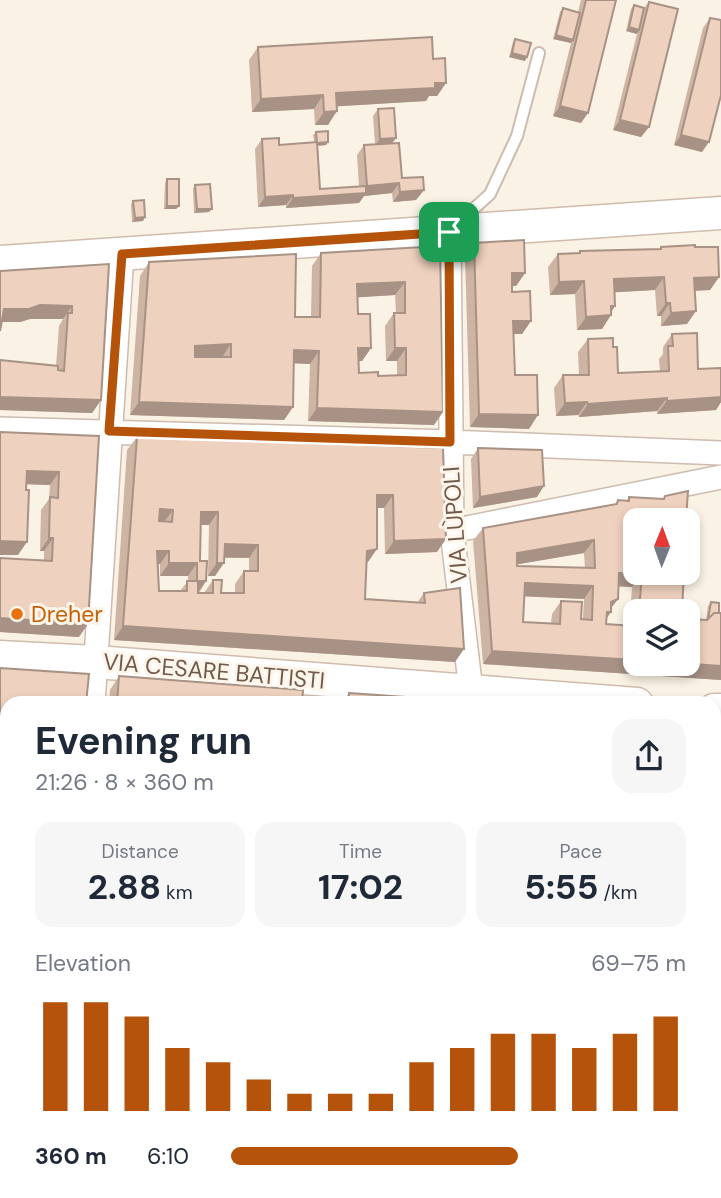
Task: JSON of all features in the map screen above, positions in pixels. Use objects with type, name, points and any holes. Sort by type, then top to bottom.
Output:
[{"type":"main road","points":[[0,262],[721,213]]},
{"type":"main road","name":"VIA CESARE BATTISTI","points":[[0,657],[96,662],[516,696]]},
{"type":"street","name":"VIA LÙPOLI","points":[[436,233],[450,442],[452,531],[471,691]]},
{"type":"street","points":[[94,696],[122,254]]},
{"type":"street","points":[[0,429],[721,453]]},
{"type":"street","points":[[452,531],[721,477]]},
{"type":"lane","points":[[436,233],[489,194],[517,136],[539,53]]},
{"type":"building","points":[[586,0],[616,0],[588,113],[560,106]]},
{"type":"building","points":[[649,2],[678,9],[649,127],[620,120]]},
{"type":"building","points":[[634,5],[644,8],[639,30],[629,27]]},
{"type":"building","points":[[563,8],[580,13],[573,40],[556,35]]},
{"type":"building","points":[[710,18],[721,20],[721,95],[709,142],[681,135]]},
{"type":"building","points":[[432,37],[433,59],[445,58],[446,83],[435,83],[435,88],[336,93],[337,111],[324,112],[323,95],[261,99],[258,47]]},
{"type":"building","points":[[515,39],[531,43],[527,57],[512,53]]},
{"type":"building","points":[[394,108],[396,138],[380,139],[378,109]]},
{"type":"building","points":[[328,131],[328,142],[317,143],[316,132]]},
{"type":"building","points":[[279,138],[279,145],[317,142],[320,189],[366,186],[366,193],[293,198],[293,195],[265,197],[262,139]]},
{"type":"building","points":[[399,143],[402,178],[423,177],[424,190],[400,192],[399,183],[367,186],[364,145]]},
{"type":"building","points":[[167,179],[179,179],[179,206],[167,206]]},
{"type":"building","points":[[210,184],[212,209],[197,209],[195,185]]},
{"type":"building","points":[[144,200],[145,217],[135,218],[133,201]]},
{"type":"building","points":[[524,240],[525,273],[512,273],[512,292],[530,291],[531,321],[513,321],[515,375],[537,375],[538,415],[479,414],[474,243]]},
{"type":"building","points":[[695,245],[718,247],[719,277],[694,278],[696,311],[671,313],[670,303],[666,303],[664,277],[614,279],[615,306],[611,306],[611,315],[586,317],[584,281],[559,282],[558,254]]},
{"type":"building","points":[[440,246],[443,412],[317,408],[319,351],[294,350],[293,407],[139,402],[149,262],[296,254],[295,317],[320,317],[321,253]],"holes":[[[405,282],[405,313],[394,313],[395,348],[406,348],[406,375],[378,376],[378,372],[359,373],[358,348],[371,348],[370,314],[358,314],[357,284]],[[231,344],[231,357],[195,357],[195,346]]]},
{"type":"building","points":[[109,264],[101,400],[0,397],[0,360],[58,366],[58,370],[64,371],[68,313],[72,313],[72,306],[40,305],[29,309],[4,309],[0,331],[0,271]]},
{"type":"building","points":[[697,333],[698,369],[721,368],[721,397],[565,403],[563,375],[589,375],[588,339],[613,338],[613,347],[617,347],[618,373],[669,371],[668,346],[673,346],[672,334]]},
{"type":"building","points":[[0,432],[99,436],[88,624],[0,618],[0,558],[52,561],[53,538],[49,538],[50,497],[58,498],[59,472],[27,471],[27,542],[0,541]]},
{"type":"building","points":[[137,437],[443,448],[446,539],[394,541],[393,495],[377,495],[377,549],[367,551],[365,599],[425,603],[424,593],[460,588],[464,649],[123,626]],"holes":[[[160,509],[173,510],[172,522],[159,521]],[[201,512],[218,512],[217,563],[224,563],[225,544],[258,545],[258,571],[244,571],[244,593],[221,593],[222,580],[213,580],[213,593],[198,593],[198,581],[206,581],[207,561],[200,561]],[[157,551],[169,551],[169,563],[197,563],[197,581],[187,581],[187,591],[159,591]]]},
{"type":"building","points":[[478,448],[542,450],[544,486],[480,497]]},
{"type":"building","points":[[688,491],[687,508],[623,508],[623,573],[619,573],[618,599],[611,602],[611,612],[607,612],[606,624],[623,625],[623,659],[492,651],[483,528],[617,504],[618,500],[629,501],[629,497],[664,499],[665,496]],"holes":[[[594,540],[595,568],[517,566],[517,553]],[[525,583],[593,586],[592,620],[581,619],[582,602],[561,601],[560,624],[523,622]]]},
{"type":"building","points":[[641,585],[683,585],[683,599],[640,599]]},
{"type":"building","points":[[711,602],[719,603],[719,613],[714,613],[708,619]]},
{"type":"building","points":[[714,613],[721,613],[721,666],[700,665],[700,620],[707,620]]},
{"type":"building","points":[[0,668],[89,674],[87,696],[0,696]]},
{"type":"building","points":[[119,676],[303,690],[303,696],[118,696]]},
{"type":"building","points":[[349,693],[391,696],[349,696]]},
{"type":"place","name":"Dreher","points":[[17,614]]},
{"type":"route","points":[[449,232],[450,442],[109,431],[122,254],[449,232]]}]
